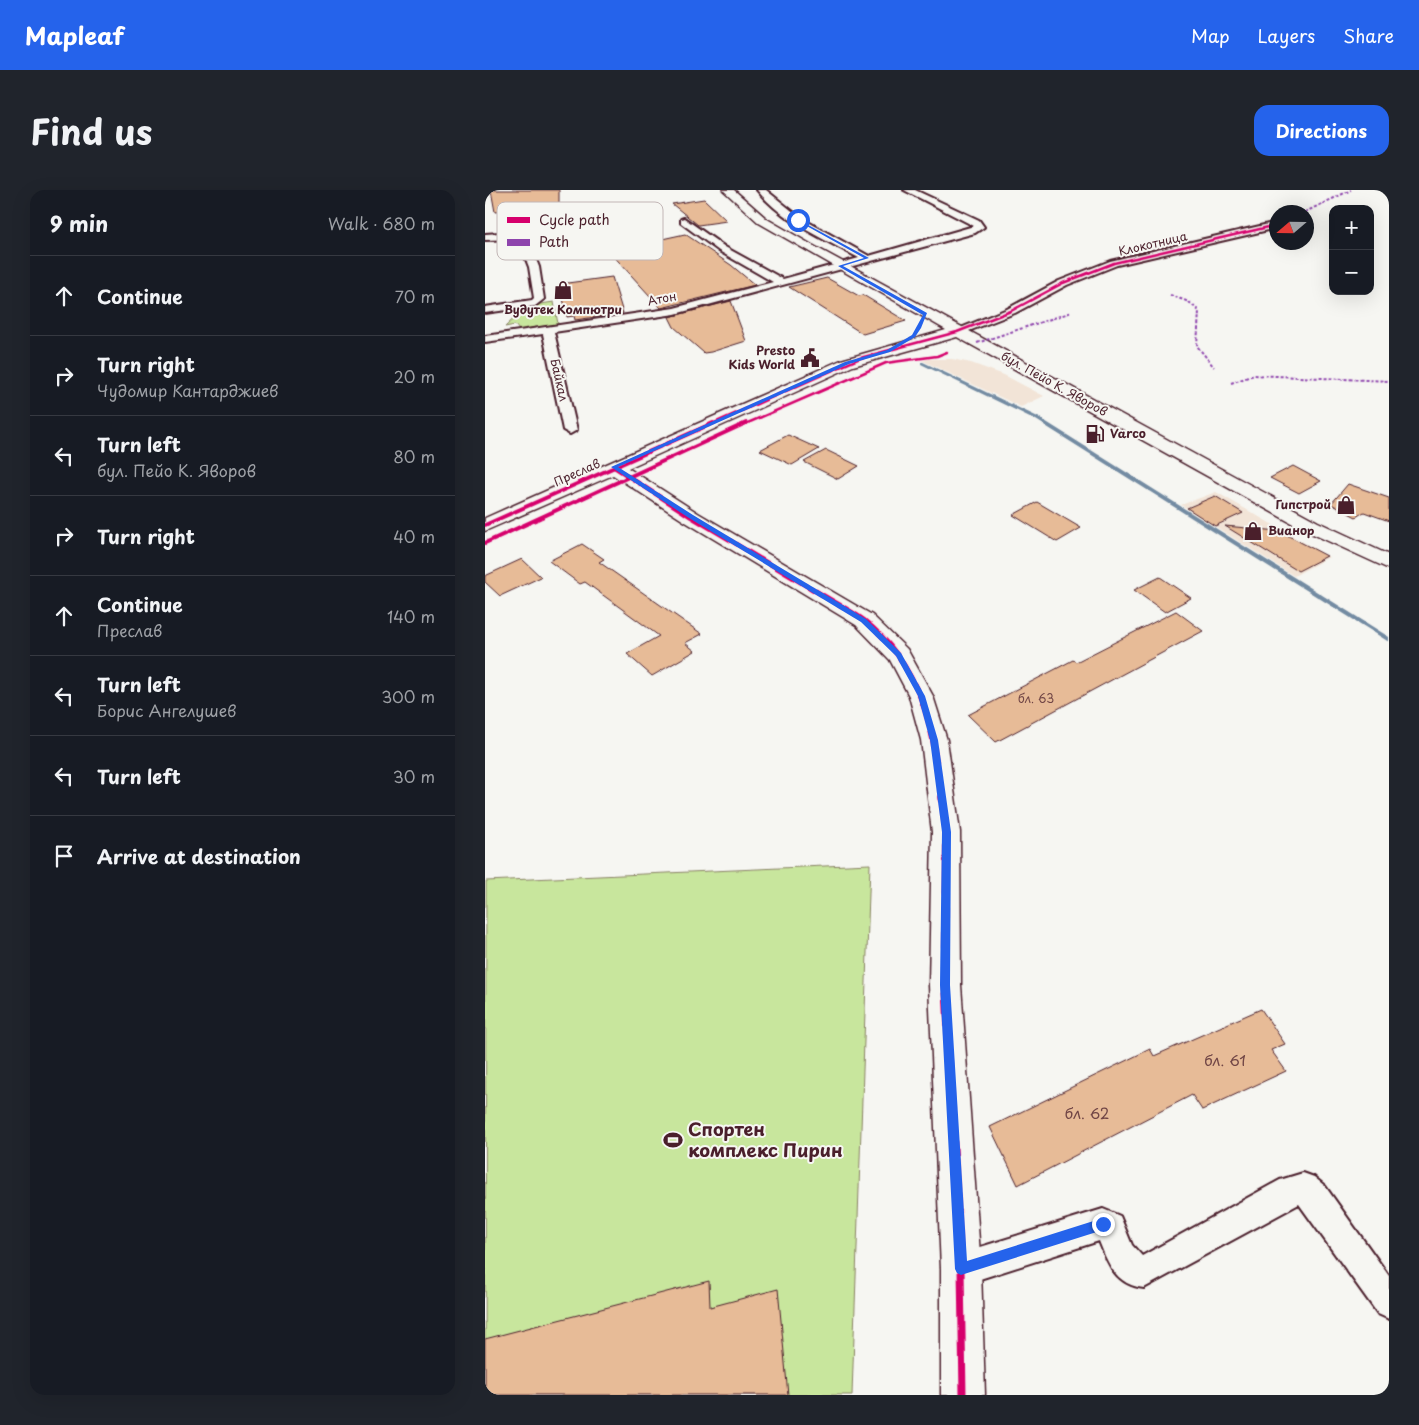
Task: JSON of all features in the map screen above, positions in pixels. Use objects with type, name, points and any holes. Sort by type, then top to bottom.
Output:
[{"type":"street","name":"бул. Пейо К. Яворов","points":[[728,190],[763,220],[839,266],[1311,526],[1389,563]]},
{"type":"street","points":[[761,190],[772,203],[798,220],[868,259]]},
{"type":"street","name":"Атон","points":[[485,339],[675,311],[972,231],[979,227],[976,222],[908,190]]},
{"type":"street","points":[[684,221],[722,249],[781,282]]},
{"type":"street","name":"Клокотница","points":[[957,332],[1011,311],[1063,282],[1114,263],[1269,227]]},
{"type":"street","points":[[488,310],[535,303],[539,299],[540,295],[530,260]]},
{"type":"street","points":[[889,351],[913,336],[925,314]]},
{"type":"street","name":"Байкал","points":[[548,330],[570,430]]},
{"type":"street","name":"Преслав","points":[[485,525],[847,363],[957,332]]},
{"type":"street","points":[[889,351],[965,354],[1014,362]]},
{"type":"street","points":[[614,467],[691,517],[864,620],[899,655],[921,696],[934,740],[946,832],[945,985],[961,1269],[963,1395]]},
{"type":"street","points":[[961,1269],[1103,1224],[1109,1226],[1128,1267],[1136,1273],[1144,1272],[1291,1192],[1303,1188],[1314,1197],[1389,1303]]},
{"type":"shaded area","points":[[919,359],[952,359],[971,363],[1004,375],[1044,396],[1021,407]]},
{"type":"shaded area","name":"Вианор","points":[[1216,492],[1329,557],[1294,576],[1181,505]]},
{"type":"green space","points":[[554,302],[558,324],[519,330],[515,325],[505,327],[527,306]]},
{"type":"green space","name":"Спортен комплекс Пирин","points":[[870,864],[852,1395],[485,1395],[486,881]]},
{"type":"building","points":[[491,190],[559,190],[559,202],[497,202],[497,212],[495,212]]},
{"type":"building","points":[[704,199],[727,221],[698,225],[672,204]]},
{"type":"building","points":[[685,234],[731,265],[755,285],[661,308],[617,260],[663,260],[663,239]]},
{"type":"building","points":[[612,277],[623,313],[575,320],[574,316],[567,317],[560,284]]},
{"type":"building","points":[[827,278],[859,296],[863,295],[906,321],[863,334],[789,287]]},
{"type":"building","points":[[731,301],[746,341],[711,352],[704,353],[674,327],[669,317]]},
{"type":"building","points":[[788,435],[819,449],[792,465],[760,450]]},
{"type":"building","points":[[826,450],[859,466],[838,479],[804,462]]},
{"type":"building","points":[[1293,466],[1321,481],[1299,493],[1270,478]]},
{"type":"building","points":[[1348,484],[1389,498],[1389,521],[1364,512],[1356,517],[1331,504]]},
{"type":"building","points":[[1215,496],[1243,513],[1215,526],[1187,508]]},
{"type":"building","points":[[1037,502],[1081,528],[1057,542],[1013,515]]},
{"type":"building","points":[[1225,526],[1279,531],[1327,556],[1298,571]]},
{"type":"building","points":[[582,544],[604,559],[599,562],[702,634],[685,643],[695,651],[652,676],[627,654],[659,636],[585,582],[580,584],[549,561]]},
{"type":"building","points":[[522,559],[541,577],[500,596],[485,582],[485,576]]},
{"type":"building","points":[[1160,577],[1191,598],[1165,612],[1134,590]]},
{"type":"building","points":[[1176,611],[1203,631],[996,742],[968,715],[1073,660],[1076,662]]},
{"type":"building","points":[[1261,1009],[1285,1044],[1271,1050],[1286,1071],[1202,1110],[1192,1095],[1018,1185],[990,1127],[1150,1049],[1154,1056]]},
{"type":"building","points":[[709,1281],[710,1307],[778,1289],[788,1395],[485,1395],[485,1339]]},
{"type":"waterway","points":[[923,363],[1038,419],[1389,640]]},
{"type":"marked path","points":[[1314,208],[1351,190]]},
{"type":"marked path","points":[[1170,295],[1189,302],[1199,311],[1196,336],[1197,346],[1214,367]]},
{"type":"marked path","points":[[977,343],[1072,312]]},
{"type":"marked path","points":[[1231,383],[1254,375],[1389,381]]},
{"type":"cycle path","points":[[485,525],[860,358],[957,332],[1011,311],[1063,283],[1114,263],[1269,227]]},
{"type":"cycle path","points":[[485,543],[801,398],[886,363],[937,356],[947,352]]},
{"type":"cycle path","points":[[614,467],[691,517],[864,620],[899,655],[921,696],[934,740],[946,832],[945,985],[961,1269],[963,1395]]},
{"type":"place","name":"Вудутек Компютри","points":[[563,290]]},
{"type":"place","name":"Presto Kids World","points":[[810,358]]},
{"type":"place","name":"Varco","points":[[1095,434]]},
{"type":"place","name":"Гипстрой","points":[[1346,505]]},
{"type":"place","name":"Вианор","points":[[1253,531]]},
{"type":"place","name":"Спортен комплекс Пирин","points":[[673,1140]]},
{"type":"route","points":[[798,220],[868,259],[839,266],[925,314],[919,328],[913,336],[889,351],[847,363],[614,467],[691,517],[864,620],[899,655],[921,696],[934,740],[946,832],[945,985],[961,1269],[1097,1224],[1103,1224]]}]
